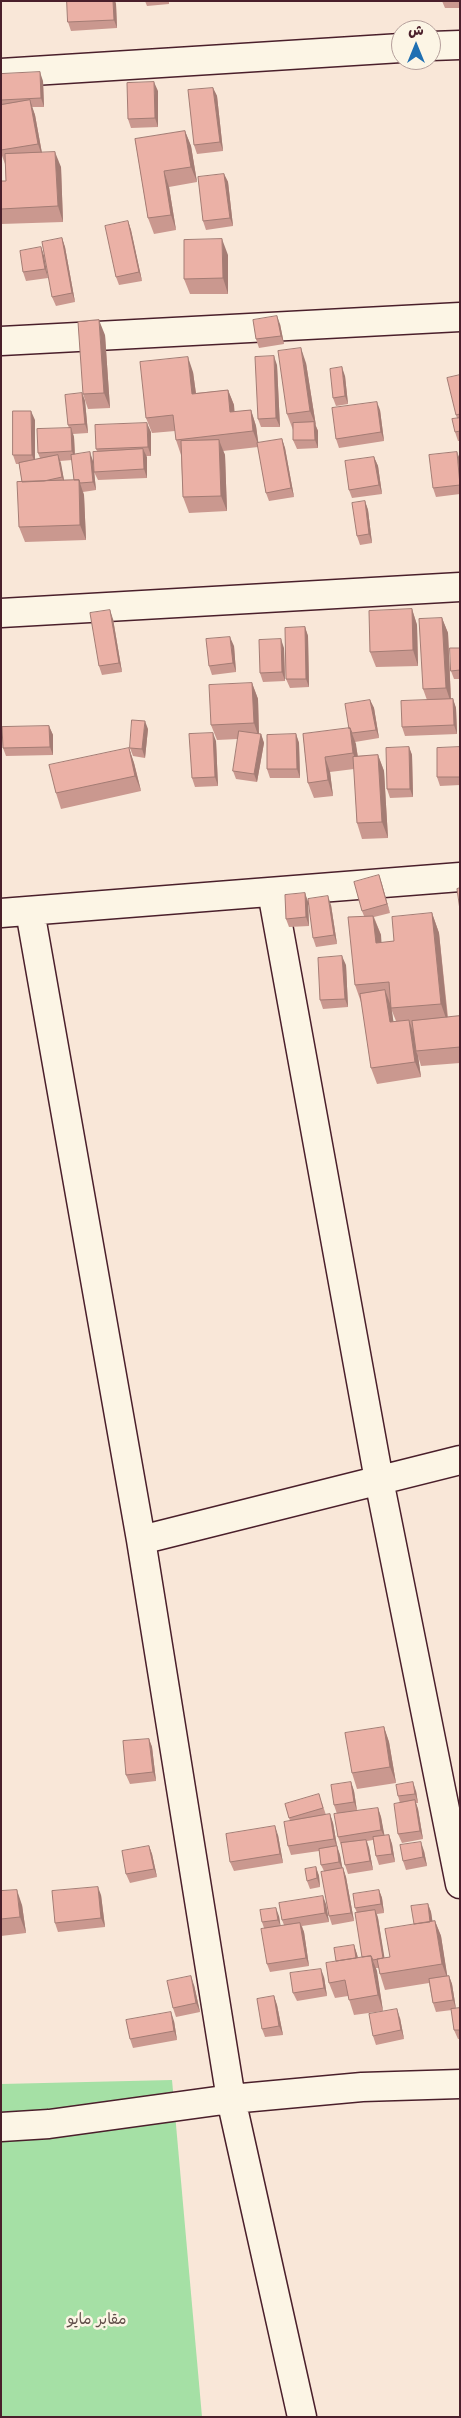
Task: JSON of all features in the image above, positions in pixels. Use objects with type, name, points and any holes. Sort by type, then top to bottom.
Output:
[{"type":"street","points":[[441,45],[460,44]]},
{"type":"street","points":[[1,73],[391,49]]},
{"type":"street","points":[[1,341],[460,317]]},
{"type":"street","points":[[1,613],[460,587]]},
{"type":"street","points":[[1,913],[460,877]]},
{"type":"street","points":[[272,892],[379,1480],[460,1884]]},
{"type":"street","points":[[30,911],[141,1540],[231,2099],[302,2417]]},
{"type":"street","points":[[141,1540],[460,1460]]},
{"type":"street","points":[[1,2128],[49,2124],[231,2099],[362,2087],[460,2084]]},
{"type":"green space","name":"مقابر مايو","points":[[172,2080],[202,2417],[1,2417],[1,2084]]},
{"type":"building","points":[[67,1],[113,1],[114,20],[68,22]]},
{"type":"building","points":[[40,72],[41,98],[1,100],[1,74]]},
{"type":"building","points":[[154,82],[155,118],[128,119],[127,83]]},
{"type":"building","points":[[213,88],[220,142],[194,145],[188,90]]},
{"type":"building","points":[[30,100],[38,144],[1,150],[1,105]]},
{"type":"building","points":[[185,131],[191,167],[164,171],[171,215],[148,218],[135,139]]},
{"type":"building","points":[[55,152],[58,206],[1,209],[1,181],[6,181],[5,154]]},
{"type":"building","points":[[224,174],[230,218],[203,221],[198,177]]},
{"type":"building","points":[[128,221],[139,272],[116,277],[105,226]]},
{"type":"building","points":[[62,238],[72,293],[52,297],[42,242]]},
{"type":"building","points":[[222,239],[223,278],[184,279],[184,240]]},
{"type":"building","points":[[41,247],[45,269],[23,272],[20,251]]},
{"type":"building","points":[[277,316],[281,336],[256,339],[253,320]]},
{"type":"building","points":[[99,320],[104,393],[83,394],[78,322]]},
{"type":"building","points":[[301,348],[310,411],[287,414],[278,351]]},
{"type":"building","points":[[274,356],[276,418],[258,419],[255,357]]},
{"type":"building","points":[[188,357],[192,394],[228,390],[230,412],[251,410],[253,431],[176,440],[173,415],[146,418],[140,362]]},
{"type":"building","points":[[342,367],[345,396],[333,398],[330,369]]},
{"type":"building","points":[[460,375],[460,414],[456,415],[447,378]]},
{"type":"building","points":[[82,393],[85,424],[68,425],[65,395]]},
{"type":"building","points":[[377,402],[381,432],[336,439],[332,408]]},
{"type":"building","points":[[13,411],[31,411],[32,455],[13,455]]},
{"type":"building","points":[[460,418],[460,431],[455,432],[452,419]]},
{"type":"building","points":[[314,422],[315,440],[293,440],[293,423]]},
{"type":"building","points":[[147,423],[148,447],[96,449],[95,425]]},
{"type":"building","points":[[71,428],[72,451],[38,453],[37,429]]},
{"type":"building","points":[[282,439],[291,488],[266,493],[257,443]]},
{"type":"building","points":[[219,440],[221,496],[183,497],[181,441]]},
{"type":"building","points":[[143,449],[144,469],[94,472],[93,452]]},
{"type":"building","points":[[90,452],[93,482],[80,483],[79,480],[74,480],[71,455]]},
{"type":"building","points":[[457,452],[460,485],[433,488],[429,455]]},
{"type":"building","points":[[58,455],[62,477],[44,481],[22,482],[19,463]]},
{"type":"building","points":[[374,457],[379,485],[349,490],[345,461]]},
{"type":"building","points":[[79,480],[80,525],[19,527],[17,482]]},
{"type":"building","points":[[365,501],[369,534],[357,536],[352,503]]},
{"type":"building","points":[[412,609],[413,650],[370,652],[369,611]]},
{"type":"building","points":[[110,610],[119,663],[99,666],[90,613]]},
{"type":"building","points":[[442,618],[446,688],[423,689],[419,619]]},
{"type":"building","points":[[305,627],[306,679],[286,679],[285,628]]},
{"type":"building","points":[[230,637],[233,663],[209,666],[206,639]]},
{"type":"building","points":[[281,639],[282,672],[260,673],[259,640]]},
{"type":"building","points":[[450,648],[460,648],[460,670],[451,671]]},
{"type":"building","points":[[252,683],[254,723],[211,725],[209,685]]},
{"type":"building","points":[[453,699],[454,725],[402,727],[401,701]]},
{"type":"building","points":[[370,700],[376,730],[352,733],[349,729],[345,704]]},
{"type":"building","points":[[132,720],[145,721],[142,749],[130,748]]},
{"type":"building","points":[[49,726],[50,747],[3,748],[2,727]]},
{"type":"building","points":[[350,728],[353,753],[325,757],[328,780],[308,783],[303,734]]},
{"type":"building","points":[[239,731],[261,734],[254,774],[233,771]]},
{"type":"building","points":[[213,733],[215,777],[192,778],[189,734]]},
{"type":"building","points":[[296,734],[297,769],[267,769],[267,735]]},
{"type":"building","points":[[409,747],[410,789],[387,789],[386,748]]},
{"type":"building","points":[[460,747],[460,777],[437,777],[437,748]]},
{"type":"building","points":[[129,748],[135,776],[56,793],[49,765]]},
{"type":"building","points":[[378,755],[382,822],[357,823],[353,757]]},
{"type":"building","points":[[379,875],[387,904],[362,911],[354,882]]},
{"type":"building","points":[[460,888],[460,910],[457,889]]},
{"type":"building","points":[[305,893],[306,917],[286,919],[285,895]]},
{"type":"building","points":[[328,896],[334,935],[313,938],[308,899]]},
{"type":"building","points":[[432,913],[441,1004],[391,1008],[389,982],[355,985],[348,917],[373,916],[376,943],[394,941],[392,917]]},
{"type":"building","points":[[342,956],[345,999],[320,1000],[318,958]]},
{"type":"building","points":[[385,990],[390,1022],[409,1020],[415,1062],[371,1068],[360,994]]},
{"type":"building","points":[[460,1016],[460,1047],[416,1051],[412,1021]]},
{"type":"building","points":[[384,1727],[390,1767],[352,1773],[345,1733]]},
{"type":"building","points":[[149,1739],[153,1772],[126,1775],[123,1741]]},
{"type":"building","points":[[351,1782],[354,1802],[334,1805],[331,1785]]},
{"type":"building","points":[[413,1782],[415,1794],[398,1796],[396,1785]]},
{"type":"building","points":[[319,1794],[323,1808],[289,1818],[285,1804]]},
{"type":"building","points":[[415,1800],[420,1831],[398,1834],[394,1804]]},
{"type":"building","points":[[378,1808],[381,1830],[338,1837],[334,1814]]},
{"type":"building","points":[[330,1814],[334,1839],[288,1846],[284,1822]]},
{"type":"building","points":[[275,1826],[280,1854],[230,1862],[226,1834]]},
{"type":"building","points":[[389,1835],[392,1854],[376,1856],[373,1837]]},
{"type":"building","points":[[366,1840],[370,1861],[345,1865],[341,1843]]},
{"type":"building","points":[[421,1842],[423,1857],[403,1861],[400,1845]]},
{"type":"building","points":[[149,1846],[154,1869],[126,1874],[122,1851]]},
{"type":"building","points":[[337,1846],[339,1862],[321,1865],[319,1849]]},
{"type":"building","points":[[316,1867],[317,1878],[307,1881],[305,1869]]},
{"type":"building","points":[[343,1868],[351,1913],[329,1916],[321,1872]]},
{"type":"building","points":[[98,1887],[101,1918],[55,1923],[52,1891]]},
{"type":"building","points":[[17,1890],[20,1917],[1,1919],[1,1891]]},
{"type":"building","points":[[379,1890],[381,1904],[355,1908],[353,1894]]},
{"type":"building","points":[[323,1896],[325,1913],[282,1920],[279,1903]]},
{"type":"building","points":[[428,1904],[430,1922],[414,1924],[411,1906]]},
{"type":"building","points":[[276,1908],[278,1920],[262,1922],[260,1910]]},
{"type":"building","points":[[375,1910],[383,1958],[373,1960],[371,1956],[362,1957],[355,1913]]},
{"type":"building","points":[[435,1921],[442,1964],[380,1974],[377,1959],[390,1957],[385,1929]]},
{"type":"building","points":[[300,1923],[306,1958],[267,1964],[261,1929]]},
{"type":"building","points":[[354,1945],[356,1958],[336,1961],[334,1948]]},
{"type":"building","points":[[371,1956],[378,1995],[349,2000],[345,1980],[329,1983],[326,1963]]},
{"type":"building","points":[[321,1969],[324,1988],[293,1993],[290,1973]]},
{"type":"building","points":[[191,1976],[196,2003],[173,2008],[167,1981]]},
{"type":"building","points":[[449,1976],[453,2000],[433,2003],[429,1979]]},
{"type":"building","points":[[274,1996],[279,2026],[262,2029],[257,1999]]},
{"type":"building","points":[[460,2008],[460,2030],[454,2030],[451,2009]]},
{"type":"building","points":[[397,2009],[401,2030],[373,2036],[369,2014]]},
{"type":"building","points":[[171,2012],[174,2031],[130,2039],[126,2020]]}]
